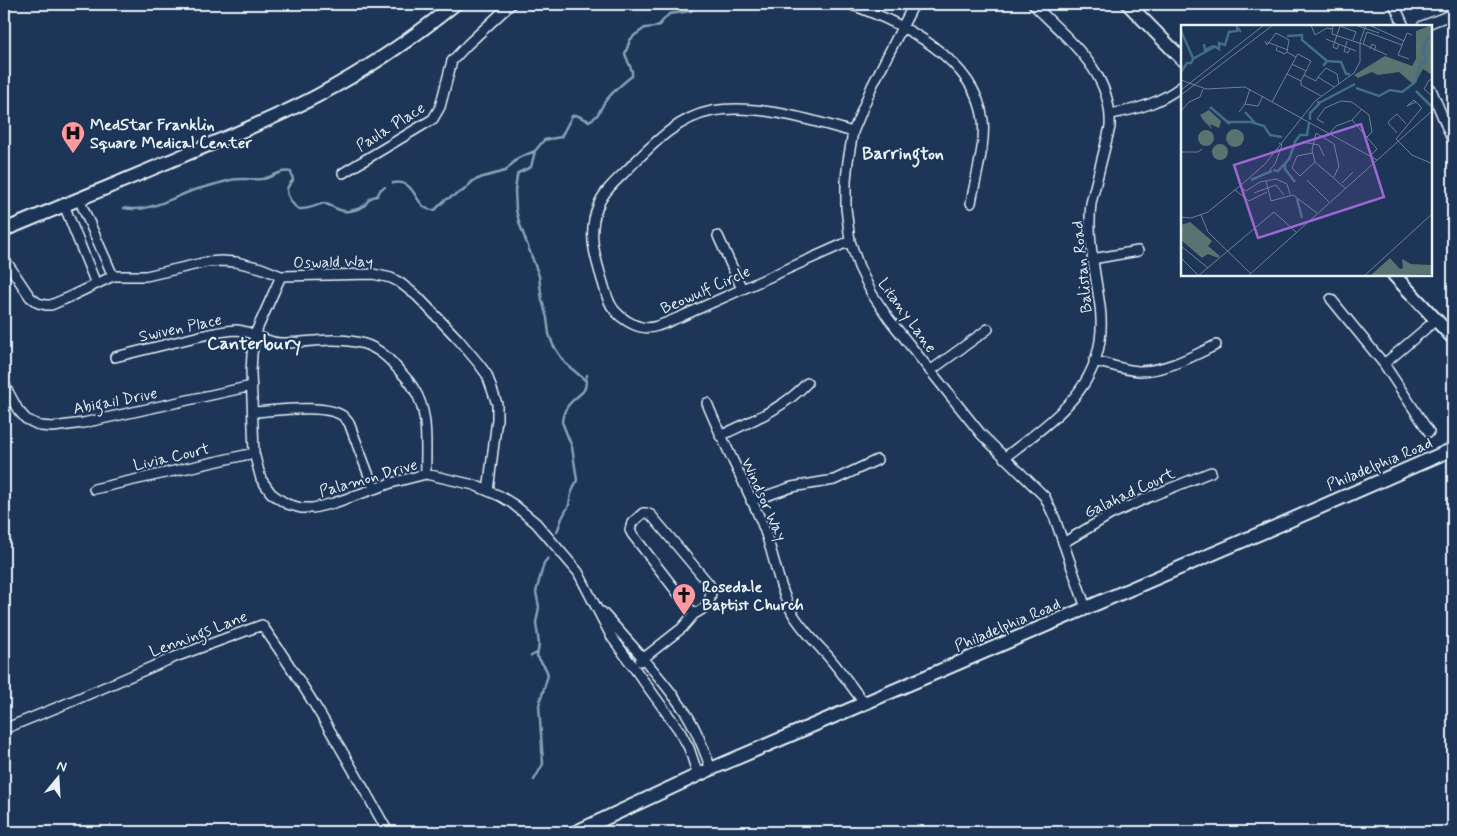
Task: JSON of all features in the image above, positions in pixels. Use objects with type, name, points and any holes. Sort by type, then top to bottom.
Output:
[{"type":"main road","points":[[4,230],[249,128],[317,96],[402,44],[455,4]]},
{"type":"main road","points":[[1128,4],[1181,58]]},
{"type":"main road","points":[[1395,276],[1453,338]]},
{"type":"main road","name":"Philadelphia Road","points":[[576,832],[711,769],[1453,449]]},
{"type":"street","name":"Paula Place","points":[[343,172],[434,119],[440,107],[452,61],[511,4]]},
{"type":"street","points":[[849,4],[902,26],[932,46],[950,61],[974,92],[984,122],[983,141],[971,203]]},
{"type":"street","name":"Litany Lane","points":[[914,4],[872,86],[853,132],[846,180],[846,208],[850,242],[872,294],[889,319],[981,434],[1045,497],[1055,519],[1086,608]]},
{"type":"street","name":"Balistan Road","points":[[1004,458],[1052,420],[1070,403],[1084,385],[1094,361],[1100,339],[1101,318],[1089,228],[1091,203],[1108,139],[1111,114],[1103,85],[1092,65],[1033,4]]},
{"type":"street","points":[[1394,4],[1404,25]]},
{"type":"street","points":[[1425,25],[1453,14]]},
{"type":"street","points":[[1111,114],[1146,106],[1165,98],[1181,87]]},
{"type":"street","points":[[1432,90],[1453,142]]},
{"type":"street","name":"Beowulf Circle","points":[[850,242],[651,328],[639,326],[626,320],[615,312],[608,301],[594,252],[592,227],[598,204],[605,193],[660,138],[692,117],[712,111],[757,110],[816,121],[853,132]]},
{"type":"street","points":[[79,199],[113,276]]},
{"type":"street","points":[[64,205],[96,284]]},
{"type":"street","points":[[718,236],[742,289]]},
{"type":"street","points":[[1092,259],[1138,251]]},
{"type":"street","name":"Oswald Way","points":[[8,264],[30,297],[38,303],[46,305],[51,305],[65,299],[113,276],[146,276],[207,262],[221,261],[236,262],[261,268],[281,276],[381,275],[399,282],[417,296],[445,326],[483,369],[490,384],[497,404],[497,419],[488,491]]},
{"type":"street","name":"Palamon Drive","points":[[281,276],[256,334],[252,354],[254,453],[261,479],[271,493],[287,504],[301,508],[313,508],[426,474],[474,485],[513,504],[536,523],[578,572],[611,636],[679,730],[689,748],[698,775]]},
{"type":"street","points":[[1331,299],[1384,364],[1429,432]]},
{"type":"street","points":[[1384,364],[1437,319]]},
{"type":"street","points":[[930,371],[988,329]]},
{"type":"street","name":"Swiven Place","points":[[115,357],[184,340],[237,330],[256,334],[265,340],[278,343],[333,340],[371,346],[381,352],[414,388],[423,408],[426,474]]},
{"type":"street","points":[[1094,361],[1130,370],[1148,371],[1178,362],[1216,345]]},
{"type":"street","points":[[720,436],[777,408],[807,383]]},
{"type":"street","name":"Abigail Drive","points":[[4,384],[18,410],[26,418],[40,426],[53,427],[252,386]]},
{"type":"street","name":"Windsor Way","points":[[707,403],[720,436],[760,520],[785,598],[804,630],[838,668],[864,703]]},
{"type":"street","points":[[253,412],[317,409],[338,413],[348,423],[374,489]]},
{"type":"street","name":"Livia Court","points":[[94,489],[254,453]]},
{"type":"street","points":[[751,501],[792,487],[834,480],[877,460]]},
{"type":"street","name":"Galahad Court","points":[[1063,543],[1110,515],[1210,472]]},
{"type":"street","points":[[633,666],[682,628],[694,614],[702,610],[708,603],[711,593],[709,584],[651,515],[643,513],[632,523],[630,530],[632,534],[694,614]]},
{"type":"street","name":"Palamon Drive","points":[[592,600],[644,658],[686,714],[700,739],[711,769]]},
{"type":"street","name":"Lennings Lane","points":[[4,729],[176,657],[262,625],[291,666],[342,750],[388,832]]},
{"type":"waterway","points":[[585,380],[565,363],[553,345],[549,334],[539,276],[516,210],[515,190],[517,176],[518,173],[531,167],[535,151],[544,140],[561,137],[572,116],[576,115],[589,121],[593,119],[604,102],[632,76],[632,71],[625,54],[630,40],[635,35],[645,28],[659,25],[669,14],[691,11],[696,4]]},
{"type":"waterway","points":[[393,183],[407,185],[423,206],[435,210],[445,200],[463,191],[473,181],[505,171],[518,158],[535,151]]},
{"type":"waterway","points":[[124,208],[150,207],[194,190],[226,181],[262,179],[287,171],[291,172],[293,180],[287,192],[293,204],[300,209],[324,203],[342,211],[355,210],[364,206],[385,187]]},
{"type":"waterway","points":[[557,532],[569,505],[577,480],[572,447],[562,422],[565,410],[569,404],[584,390],[587,375]]},
{"type":"waterway","points":[[534,780],[543,764],[539,705],[548,675],[537,656],[539,644],[536,623],[539,607],[536,592],[544,563],[548,558]]},
{"type":"waterway","points":[[531,656],[537,653]]},
{"type":"place","name":"MedStar Franklin Square Medical Center","points":[[73,154]]},
{"type":"place","name":"Rosedale Baptist Church","points":[[684,616]]},
{"type":"district","name":"Barrington","points":[[903,153]]},
{"type":"district","name":"Canterbury","points":[[254,343]]}]
